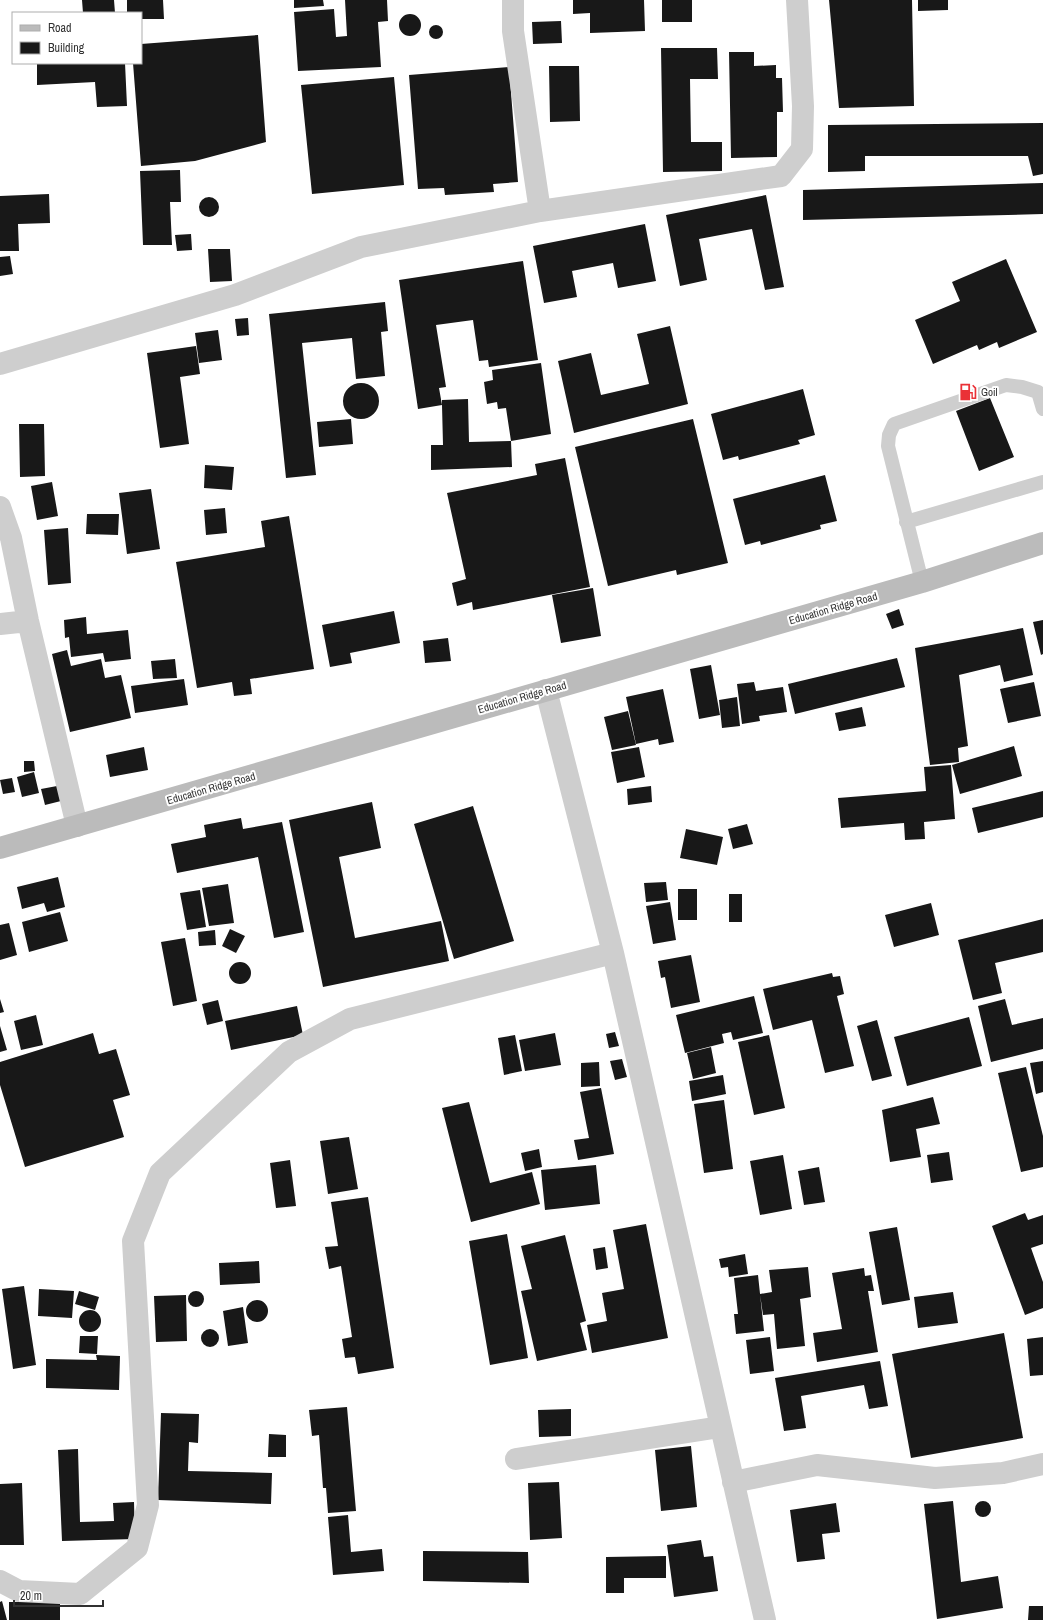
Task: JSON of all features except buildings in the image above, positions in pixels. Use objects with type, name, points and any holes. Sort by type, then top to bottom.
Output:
[{"type":"main road","name":"Education Ridge Road","points":[[0,848],[922,582],[1043,543]]},
{"type":"street","points":[[513,0],[513,31],[540,211]]},
{"type":"street","points":[[0,364],[235,295],[361,247],[540,211],[781,176],[802,149],[803,106],[797,0]]},
{"type":"street","points":[[0,507],[11,538],[28,621],[77,826]]},
{"type":"street","points":[[0,624],[28,621]]},
{"type":"street","points":[[546,690],[613,953],[764,1620]]},
{"type":"street","points":[[0,1581],[19,1591],[80,1594],[137,1548],[148,1505],[133,1241],[160,1173],[289,1052],[350,1019],[613,953]]},
{"type":"street","points":[[516,1459],[720,1427]]},
{"type":"street","points":[[733,1482],[818,1465],[935,1478],[1003,1473],[1043,1464]]},
{"type":"lane","points":[[922,582],[888,446],[888,435],[894,424],[1006,385],[1022,387],[1038,392],[1043,409]]},
{"type":"lane","points":[[906,522],[1043,482]]},
{"type":"place","name":"Goil","points":[[968,392]]}]
